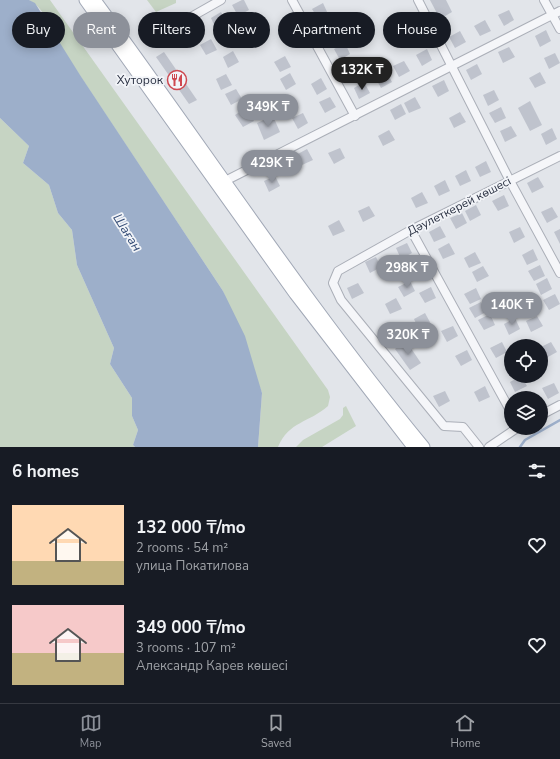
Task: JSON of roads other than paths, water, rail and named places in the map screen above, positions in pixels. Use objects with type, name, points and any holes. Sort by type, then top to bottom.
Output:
[{"type":"main road","points":[[85,0],[353,359],[424,447]]},
{"type":"main road","points":[[95,0],[309,313],[412,447]]},
{"type":"street","points":[[200,12],[221,0]]},
{"type":"street","points":[[292,0],[355,116]]},
{"type":"street","points":[[418,0],[510,181],[560,273]]},
{"type":"street","points":[[544,0],[556,13],[560,30]]},
{"type":"street","points":[[221,183],[556,13]]},
{"type":"street","name":"Дәулеткерей көшесі","points":[[479,447],[463,427],[444,426],[341,300],[333,283],[338,271],[411,230],[560,156]]},
{"type":"street","points":[[411,230],[504,399]]},
{"type":"street","points":[[548,411],[560,405]]},
{"type":"street","points":[[489,447],[507,435]]},
{"type":"water","name":"Шаған","points":[[0,0],[29,0],[35,3],[41,12],[12,12],[12,48],[63,48],[223,291],[245,336],[262,393],[258,447],[135,447],[133,445],[138,430],[132,416],[132,398],[110,364],[114,348],[77,265],[72,230],[58,213],[49,185],[23,163],[29,146],[0,118]]},
{"type":"waterway","points":[[520,447],[525,440],[560,420]]},
{"type":"place","name":"Хуторок","points":[[177,80]]}]
